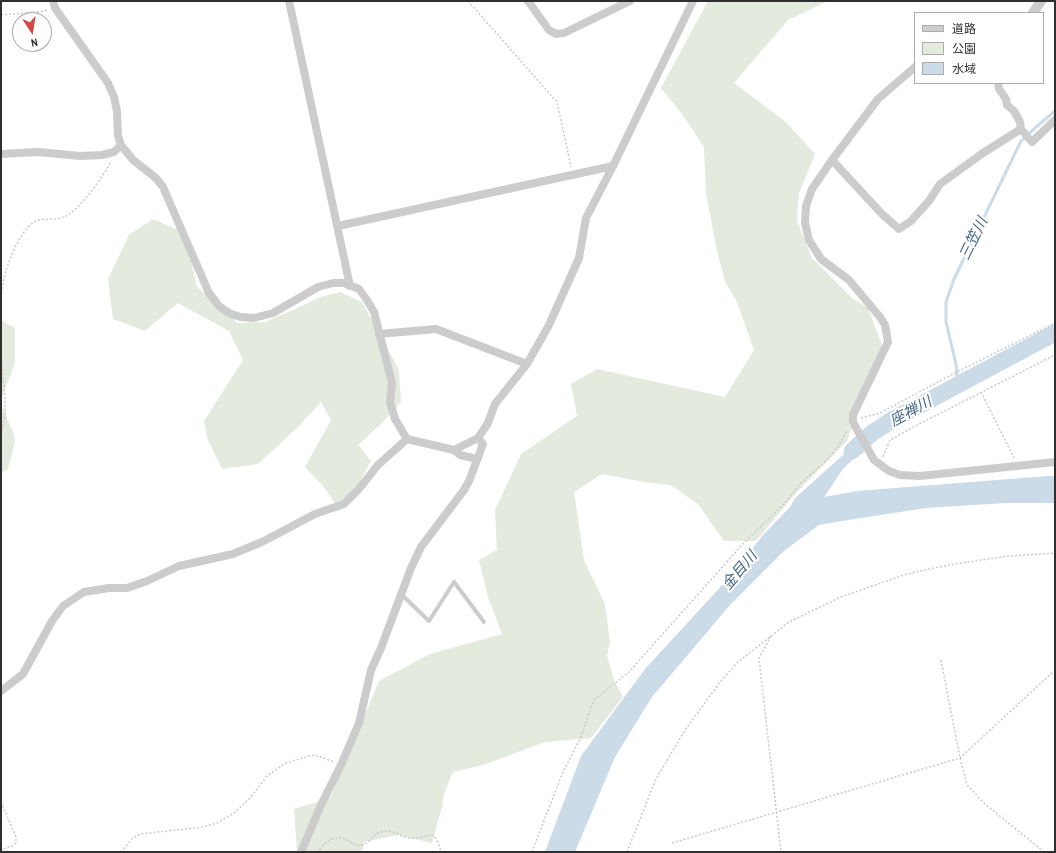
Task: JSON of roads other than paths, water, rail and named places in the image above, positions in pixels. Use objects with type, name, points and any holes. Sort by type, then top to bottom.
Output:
[{"type":"street","points":[[289,1],[350,286]]},
{"type":"street","points":[[528,1],[548,30],[556,34],[564,33],[630,1]]},
{"type":"street","points":[[454,450],[478,438],[488,424],[495,404],[527,364],[550,325],[579,258],[586,218],[613,166],[693,1]]},
{"type":"street","points":[[1034,12],[1041,1]]},
{"type":"street","points":[[54,4],[108,83],[114,97],[117,111],[118,136],[121,145],[133,160],[156,178],[163,187],[209,293],[219,306],[229,313],[240,317],[254,318],[273,313],[318,287],[332,283],[344,283],[359,289],[374,312],[392,383],[390,402],[395,418],[407,439],[454,450],[460,455],[477,459]]},
{"type":"street","points":[[914,68],[878,100],[832,160],[812,189],[806,206],[805,223],[809,240],[821,260],[848,280],[880,317],[885,325],[888,342],[853,415],[854,423],[878,462],[889,471],[900,475],[920,476],[1055,462]]},
{"type":"street","points":[[998,84],[999,89],[1006,99],[1007,105],[1014,111],[1020,122],[1021,129],[1032,142],[1055,120]]},
{"type":"street","points":[[832,160],[882,214],[899,229],[911,221],[929,201],[940,184],[983,153],[1021,129]]},
{"type":"street","points":[[1,154],[38,152],[80,156],[102,155],[114,152],[121,145]]},
{"type":"street","points":[[338,226],[613,166]]},
{"type":"street","points":[[380,334],[436,329],[527,364]]},
{"type":"street","points":[[301,852],[359,723],[371,670],[382,648],[411,568],[421,548],[469,481],[483,444],[478,438]]},
{"type":"street","points":[[1,691],[23,674],[52,621],[63,606],[84,592],[109,588],[127,588],[147,581],[179,566],[233,554],[262,542],[315,514],[344,504],[358,490],[378,465],[407,439]]},
{"type":"lane","points":[[402,595],[429,621],[454,582],[484,622]]},
{"type":"water","name":"金目川","points":[[895,418],[843,469],[824,497],[857,491],[1055,476],[1055,503],[1006,503],[926,508],[819,525],[785,550],[730,605],[652,697],[615,757],[575,852],[545,852],[581,756],[645,669],[725,582],[764,534],[790,507],[795,498],[843,455]]},
{"type":"waterway","name":"三笠川","points":[[958,385],[956,364],[946,322],[946,302],[954,279],[1021,141],[1055,111]]},
{"type":"waterway","name":"座禅川","points":[[852,451],[872,433],[892,420],[1055,333]]}]
